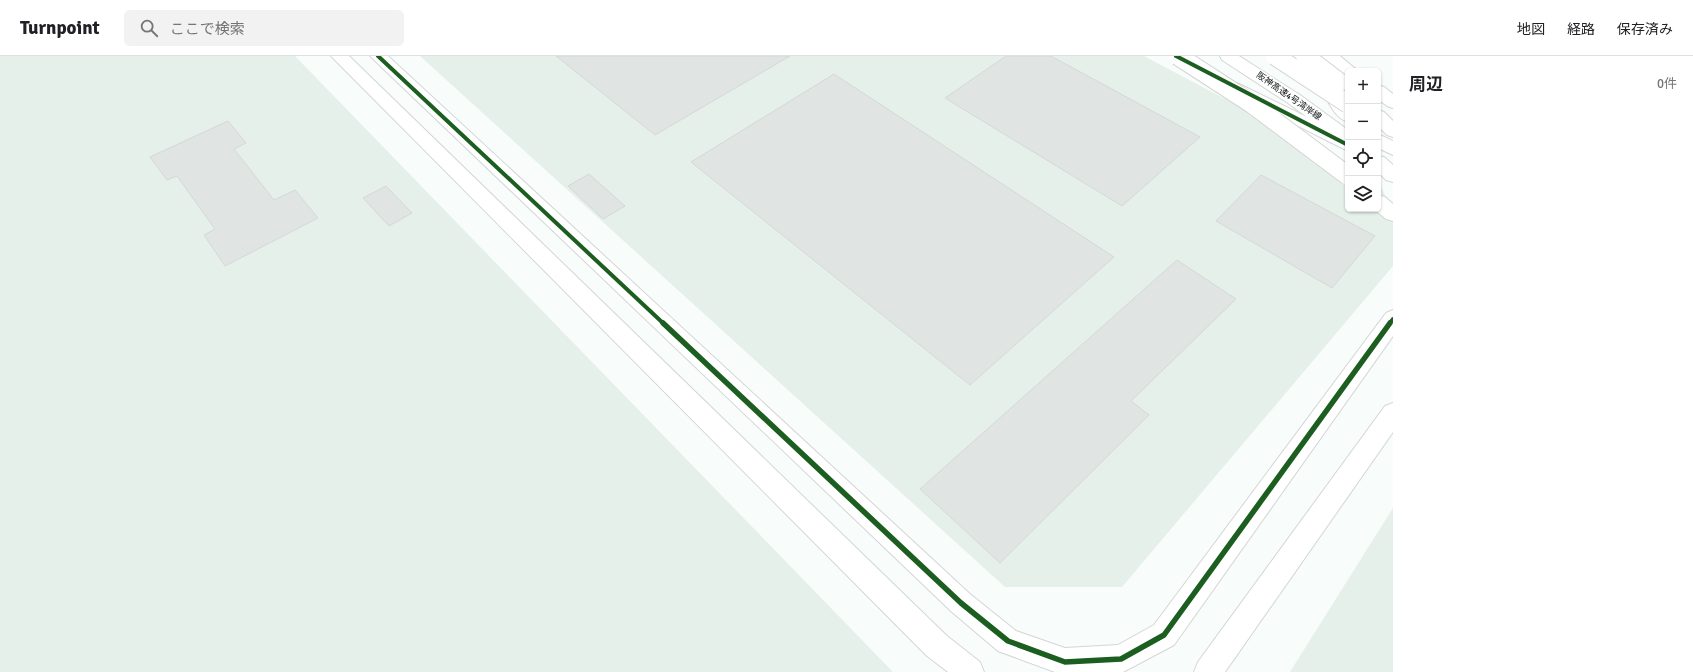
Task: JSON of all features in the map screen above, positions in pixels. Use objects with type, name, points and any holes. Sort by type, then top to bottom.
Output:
[{"type":"main road","points":[[339,56],[937,646],[970,672]]},
{"type":"main road","points":[[378,56],[961,603],[1008,641],[1065,662],[1121,659],[1164,635],[1393,319]]},
{"type":"main road","points":[[1177,56],[1345,143]]},
{"type":"main road","points":[[1177,56],[1252,104],[1345,174]]},
{"type":"main road","name":"阪神高速4号湾岸線","points":[[1228,56],[1294,99],[1345,137]]},
{"type":"main road","points":[[1238,56],[1345,129]]},
{"type":"main road","points":[[1275,56],[1345,102]]},
{"type":"main road","points":[[1284,56],[1345,96]]},
{"type":"main road","points":[[1305,56],[1345,88]]},
{"type":"main road","points":[[1316,56],[1335,99],[1345,112]]},
{"type":"main road","points":[[1329,56],[1346,68]]},
{"type":"main road","points":[[1381,93],[1393,102]]},
{"type":"main road","points":[[1381,119],[1393,131]]},
{"type":"main road","points":[[1381,122],[1393,131]]},
{"type":"main road","points":[[1381,129],[1393,138]]},
{"type":"main road","points":[[1381,142],[1393,149]]},
{"type":"main road","points":[[1381,158],[1393,169]]},
{"type":"main road","points":[[1381,163],[1393,169]]},
{"type":"main road","points":[[1381,165],[1393,175]]},
{"type":"main road","points":[[1381,204],[1393,214]]},
{"type":"main road","points":[[1208,672],[1393,413]]},
{"type":"shaded area","points":[[0,56],[295,56],[893,672],[0,672]]},
{"type":"shaded area","points":[[420,56],[1144,56],[1345,162],[1345,212],[1381,212],[1381,187],[1393,213],[1393,266],[1122,587],[1005,587]]},
{"type":"shaded area","points":[[1393,508],[1393,672],[1290,672]]},
{"type":"building","points":[[556,56],[790,56],[655,135]]},
{"type":"building","points":[[1006,56],[1051,56],[1200,137],[1122,206],[945,98]]},
{"type":"building","points":[[834,74],[1114,257],[970,385],[691,162]]},
{"type":"building","points":[[228,121],[246,143],[234,149],[274,200],[295,190],[318,218],[225,266],[204,235],[215,229],[177,176],[167,180],[150,157]]},
{"type":"building","points":[[589,174],[625,206],[603,219],[568,186]]},
{"type":"building","points":[[1261,175],[1375,236],[1332,288],[1216,221]]},
{"type":"building","points":[[386,186],[412,213],[389,226],[363,198]]},
{"type":"building","points":[[1177,260],[1236,299],[1131,401],[1149,415],[1000,563],[920,489]]},
{"type":"cycle path","points":[[378,56],[961,603],[1008,641],[1065,662],[1121,659],[1164,635],[1393,319]]},
{"type":"cycle path","points":[[1176,56],[1345,143]]}]
